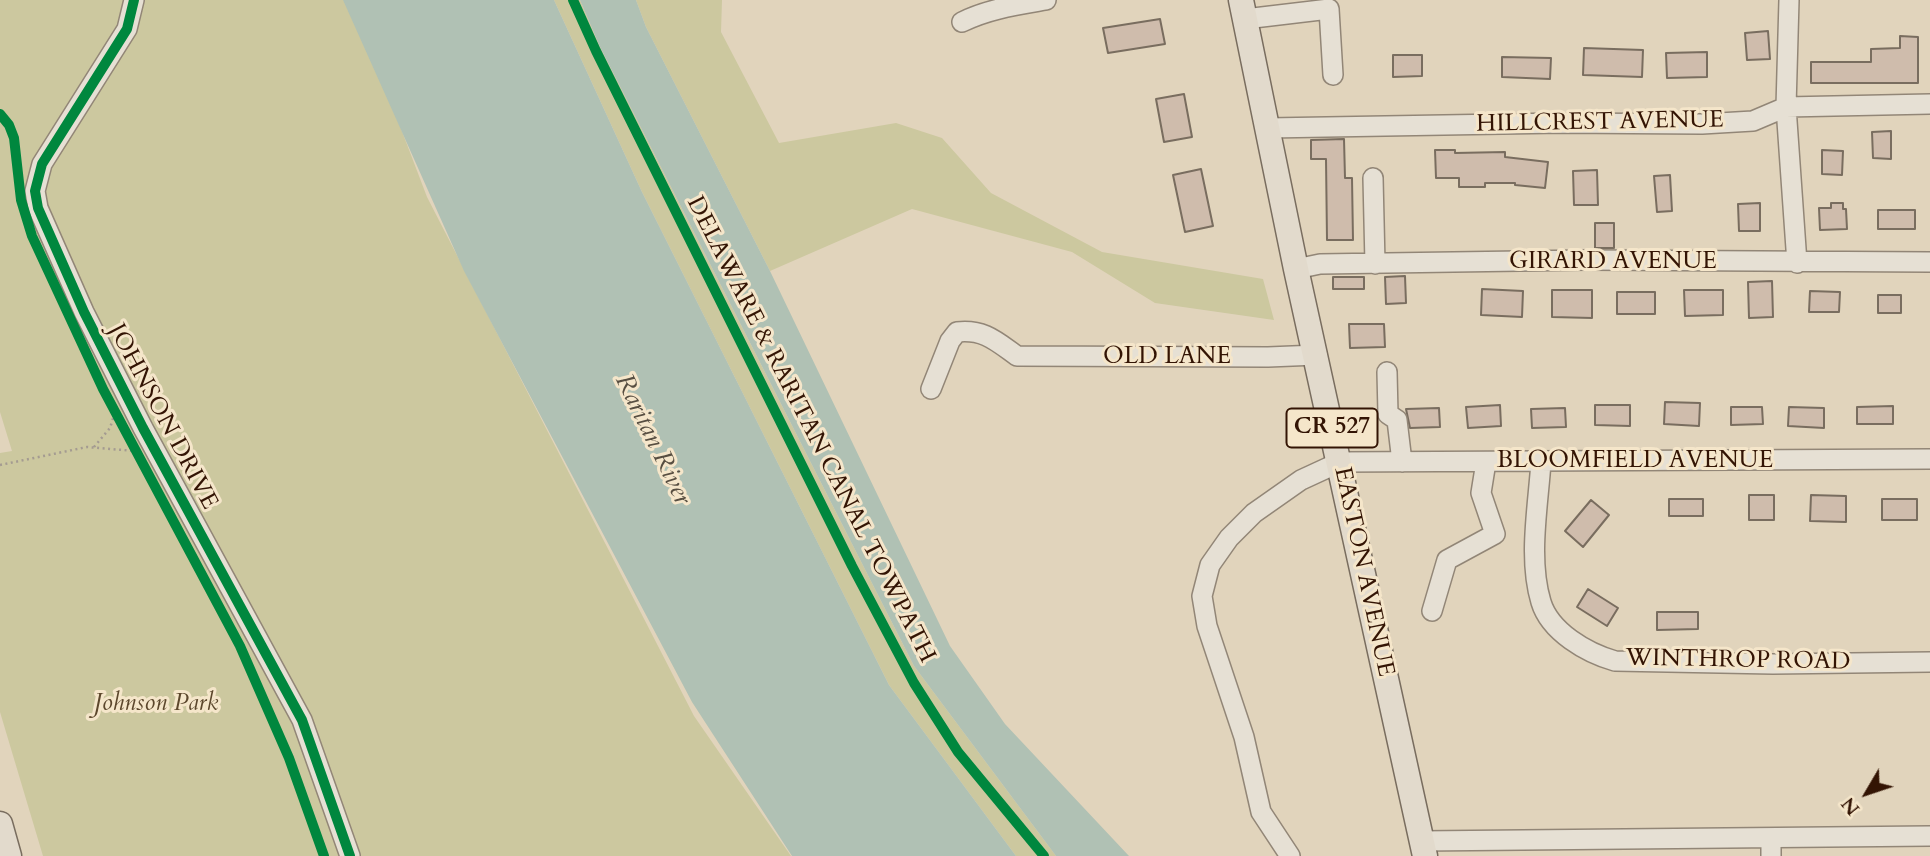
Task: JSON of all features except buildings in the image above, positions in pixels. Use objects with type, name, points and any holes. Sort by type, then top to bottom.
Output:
[{"type":"main road","name":"EASTON AVENUE","points":[[1243,10],[1296,269],[1423,848]]},
{"type":"main road","points":[[0,824],[9,856]]},
{"type":"street","name":"JOHNSON DRIVE","points":[[134,0],[127,29],[42,164],[35,191],[38,208],[84,312],[143,428],[302,720],[350,856]]},
{"type":"street","points":[[962,22],[990,11],[1045,0]]},
{"type":"street","points":[[1789,0],[1786,107],[1797,263]]},
{"type":"street","points":[[1243,10],[1329,9],[1333,75]]},
{"type":"street","name":"HILLCREST AVENUE","points":[[1268,128],[1561,123],[1702,124],[1753,121],[1786,107],[1930,104]]},
{"type":"street","points":[[1373,178],[1375,264]]},
{"type":"street","name":"GIRARD AVENUE","points":[[1296,269],[1320,264],[1587,260],[1930,262]]},
{"type":"street","name":"OLD LANE","points":[[931,389],[950,341],[957,332],[972,330],[989,336],[1017,356],[1317,355]]},
{"type":"street","points":[[1387,372],[1388,414],[1397,420],[1402,462]]},
{"type":"street","name":"BLOOMFIELD AVENUE","points":[[1340,462],[1930,460]]},
{"type":"street","points":[[1290,856],[1261,812],[1244,737],[1207,626],[1202,596],[1210,565],[1229,538],[1254,513],[1301,480],[1340,462]]},
{"type":"street","points":[[1432,611],[1447,560],[1495,534],[1481,493],[1486,462]]},
{"type":"street","name":"WINTHROP ROAD","points":[[1541,462],[1535,560],[1542,604],[1565,635],[1599,656],[1615,661],[1773,664],[1930,662]]},
{"type":"street","points":[[1423,848],[1771,847],[1930,836]]},
{"type":"path","points":[[108,400],[120,422]]},
{"type":"path","points":[[94,447],[110,428],[115,412]]},
{"type":"path","points":[[0,465],[94,447],[133,447],[141,463]]},
{"type":"green space","name":"Johnson Park","points":[[0,0],[352,0],[427,197],[694,716],[791,856],[43,856],[0,712],[0,453],[12,451],[0,412]]},
{"type":"green space","points":[[554,0],[580,0],[600,47],[914,666],[1056,856],[1016,856],[889,685],[642,192]]},
{"type":"green space","points":[[636,0],[722,0],[721,32],[779,143],[896,123],[942,138],[991,193],[1102,252],[1263,279],[1274,320],[1155,303],[1072,252],[912,209],[770,271],[646,27]]},
{"type":"water","name":"Raritan River","points":[[343,0],[554,0],[642,192],[889,685],[1016,856],[792,856],[692,702],[464,271]]},
{"type":"water","points":[[580,0],[636,0],[646,27],[770,271],[950,646],[1005,724],[1129,856],[1056,856],[914,666],[600,47]]},
{"type":"cycle path","points":[[134,0],[127,29],[42,164],[35,191],[38,208],[84,312],[143,428],[302,720],[350,856]]},
{"type":"cycle path","name":"DELAWARE & RARITAN CANAL TOWPATH","points":[[573,0],[852,566],[914,683],[958,752],[1044,856]]},
{"type":"cycle path","points":[[0,114],[9,125],[14,138],[21,200],[32,236],[103,389],[240,646],[289,758],[324,856]]}]
